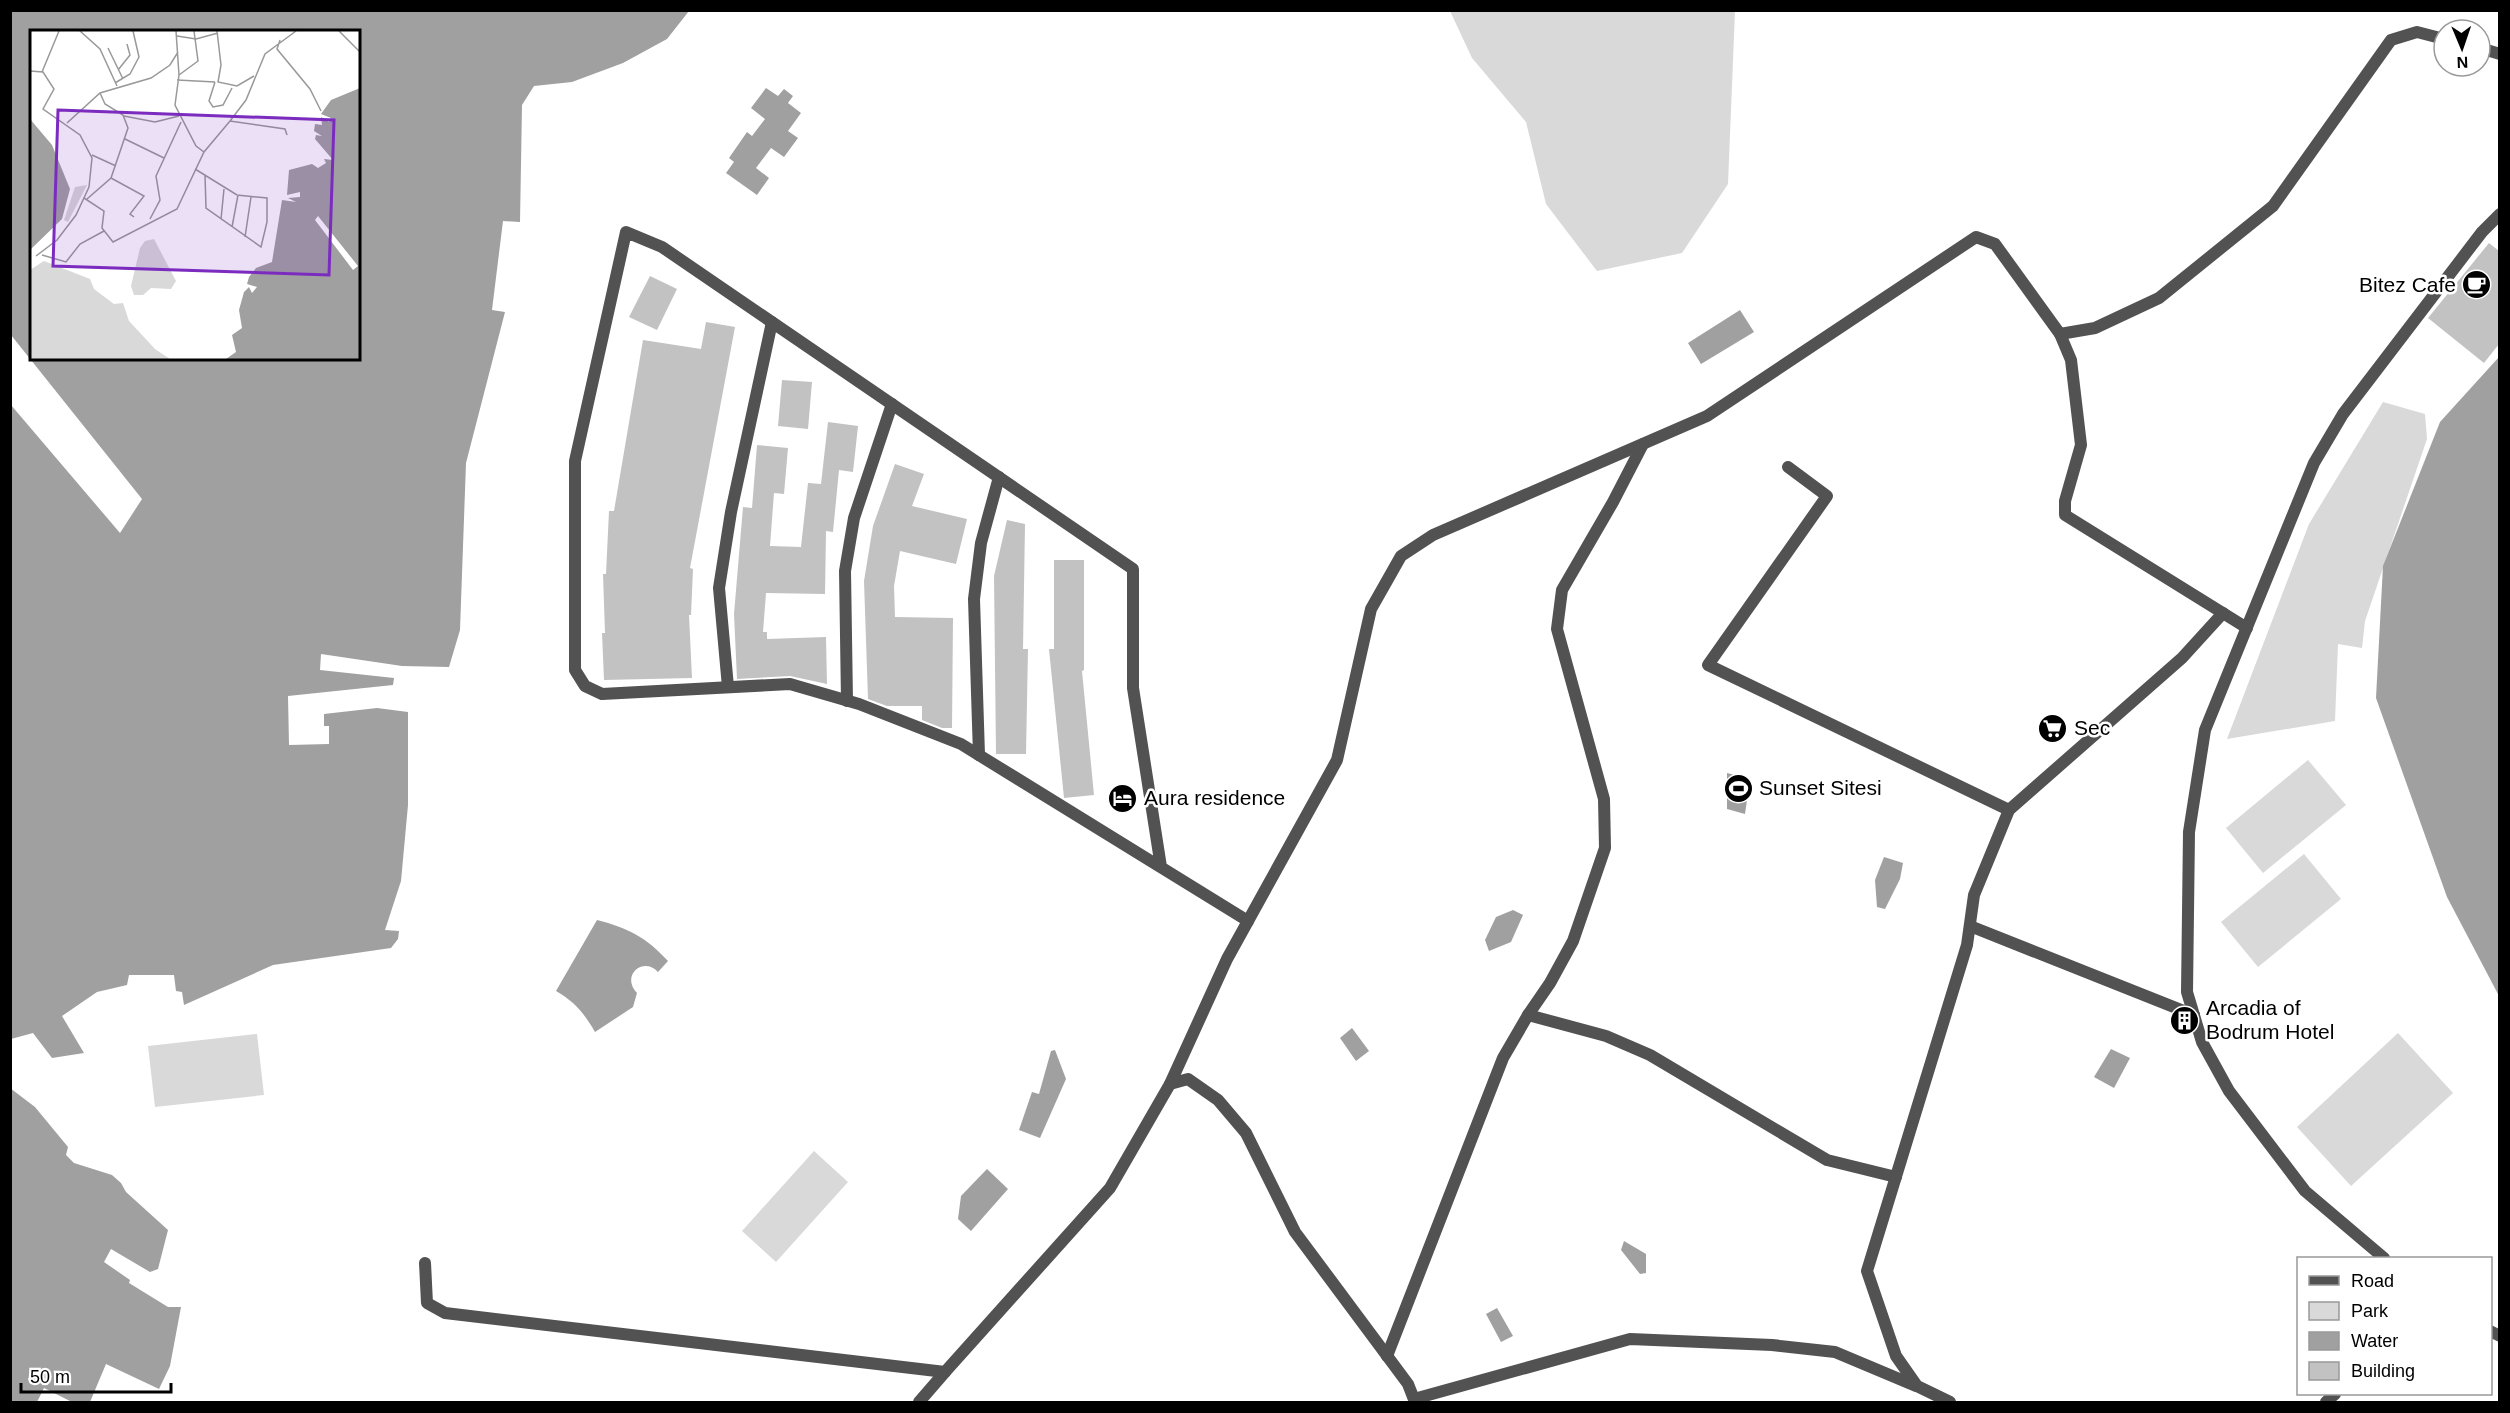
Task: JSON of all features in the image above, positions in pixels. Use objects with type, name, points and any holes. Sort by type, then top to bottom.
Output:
[{"type":"street","points":[[2060,334],[2095,328],[2159,298],[2272,206],[2391,40],[2417,32],[2432,36]]},
{"type":"street","points":[[2383,1257],[2305,1191],[2229,1091],[2202,1042],[2187,992],[2189,831],[2205,730],[2314,463],[2343,414],[2482,232],[2499,214]]},
{"type":"street","points":[[1161,867],[1132,688],[1133,569],[662,248],[626,232],[575,461],[574,670],[585,686],[602,694],[790,684],[847,701],[961,744],[1248,921]]},
{"type":"street","points":[[919,1402],[1110,1188],[1170,1084],[1227,959],[1337,760],[1371,609],[1401,556],[1433,535],[1707,416],[1976,237],[1995,243],[2060,334],[2071,360],[2080,445],[2065,501],[2064,515],[2247,628]]},
{"type":"street","points":[[728,687],[719,588],[731,512],[772,322]]},
{"type":"street","points":[[847,701],[845,571],[854,518],[892,404]]},
{"type":"street","points":[[1387,1356],[1503,1058],[1550,983],[1573,941],[1605,848],[1604,799],[1557,629],[1562,590],[1613,502],[1643,444]]},
{"type":"street","points":[[1788,467],[1827,496],[1708,665],[2008,810]]},
{"type":"street","points":[[979,755],[974,599],[981,543],[999,477]]},
{"type":"street","points":[[1917,1386],[1896,1356],[1867,1271],[1967,945],[1974,895],[2008,810],[2182,657],[2223,613]]},
{"type":"street","points":[[1970,926],[2194,1015]]},
{"type":"street","points":[[1528,1015],[1606,1036],[1650,1055],[1827,1160],[1896,1177]]},
{"type":"street","points":[[1170,1084],[1188,1079],[1218,1100],[1246,1133],[1295,1232],[1408,1384],[1414,1401],[1630,1338],[1772,1345],[1834,1352],[1950,1402]]},
{"type":"street","points":[[425,1263],[427,1303],[445,1313],[945,1372]]},
{"type":"green space","points":[[1450,11],[1735,11],[1728,184],[1682,253],[1597,271],[1546,204],[1526,122],[1472,58]]},
{"type":"green space","points":[[2383,402],[2425,414],[2427,439],[2365,621],[2362,648],[2338,644],[2335,721],[2227,739],[2309,524]]},
{"type":"green space","points":[[2308,760],[2346,805],[2263,873],[2226,828]]},
{"type":"green space","points":[[2304,854],[2341,899],[2258,967],[2221,922]]},
{"type":"green space","points":[[2398,1033],[2453,1093],[2351,1186],[2297,1127]]},
{"type":"green space","points":[[257,1034],[264,1095],[155,1107],[148,1046]]},
{"type":"green space","points":[[814,1151],[848,1182],[776,1262],[742,1231]]},
{"type":"water","points":[[11,11],[689,11],[667,39],[623,63],[572,82],[534,86],[522,105],[520,222],[503,221],[492,310],[505,312],[466,463],[460,630],[449,667],[402,666],[321,654],[320,670],[394,678],[393,685],[288,696],[289,745],[329,744],[329,726],[324,726],[324,714],[377,708],[408,712],[408,805],[401,881],[385,930],[399,931],[398,939],[391,948],[273,965],[184,1005],[182,992],[176,991],[174,975],[129,975],[127,985],[97,992],[62,1016],[84,1053],[52,1058],[33,1033],[11,1039]]},
{"type":"water","points":[[766,88],[778,96],[784,89],[793,96],[788,103],[801,113],[788,131],[798,138],[784,157],[771,148],[756,168],[769,178],[757,195],[726,173],[734,162],[729,158],[747,132],[752,136],[765,119],[751,108]]},
{"type":"water","points":[[1740,310],[1754,332],[1701,364],[1688,343]]},
{"type":"water","points":[[2499,357],[2499,996],[2447,897],[2376,698],[2383,566],[2440,422]]},
{"type":"water","name":"Sunset Sitesi","points":[[1727,773],[1750,779],[1745,814],[1727,809]]},
{"type":"water","points":[[1884,857],[1903,863],[1900,879],[1885,909],[1877,907],[1875,880]]},
{"type":"water","points":[[1513,910],[1523,915],[1511,942],[1489,951],[1485,940],[1496,917]]},
{"type":"water","points":[[597,920],[618,926],[636,935],[668,961],[658,972],[646,966],[636,970],[631,980],[637,993],[633,1007],[595,1032],[578,1008],[556,991]]},
{"type":"water","points":[[1352,1028],[1369,1051],[1356,1061],[1340,1038]]},
{"type":"water","points":[[2111,1049],[2130,1058],[2114,1088],[2094,1077]]},
{"type":"water","points":[[1055,1050],[1066,1079],[1040,1138],[1019,1130],[1032,1092],[1039,1094],[1051,1051]]},
{"type":"water","points":[[10,1088],[35,1107],[68,1147],[66,1155],[74,1163],[112,1175],[121,1183],[126,1192],[168,1230],[158,1269],[150,1272],[111,1249],[104,1262],[130,1280],[129,1283],[168,1307],[181,1307],[170,1366],[159,1389],[106,1364],[90,1402],[72,1402],[44,1388],[37,1402],[11,1402]]},
{"type":"water","points":[[987,1169],[1008,1189],[971,1231],[958,1219],[961,1196]]},
{"type":"water","points":[[1624,1241],[1646,1254],[1646,1273],[1640,1274],[1621,1250]]},
{"type":"water","points":[[1497,1308],[1513,1336],[1501,1342],[1486,1314]]},
{"type":"pier","points":[[11,335],[142,499],[120,533],[11,405]]},
{"type":"building","name":"Bitez Cafe","points":[[2489,243],[2499,251],[2499,344],[2484,363],[2428,318]]},
{"type":"building","points":[[650,276],[677,289],[657,330],[629,317]]},
{"type":"building","points":[[706,322],[735,327],[690,568],[693,569],[691,615],[689,615],[692,678],[604,680],[603,574],[606,574],[609,511],[614,511],[643,340],[701,349]]},
{"type":"building","points":[[782,380],[812,382],[808,429],[778,426]]},
{"type":"building","points":[[828,422],[858,426],[853,472],[839,470],[833,532],[826,531],[825,594],[766,593],[763,632],[767,632],[767,639],[826,637],[827,684],[790,676],[737,679],[734,614],[743,507],[752,508],[757,445],[788,448],[784,494],[774,493],[770,546],[801,547],[808,483],[821,484]]},
{"type":"building","points":[[895,464],[924,474],[912,506],[967,519],[956,564],[900,551],[894,586],[895,617],[953,618],[952,728],[942,728],[922,720],[922,706],[887,706],[868,699],[864,581],[873,526]]},
{"type":"building","points":[[1007,520],[1025,524],[1023,649],[1028,649],[1026,754],[996,754],[994,576]]},
{"type":"building","points":[[1054,560],[1084,560],[1084,670],[1082,671],[1094,795],[1064,798],[1049,649],[1054,649]]},
{"type":"place","name":"Bitez Cafe","points":[[2477,285]]},
{"type":"place","name":"Sec","points":[[2053,728]]},
{"type":"place","name":"Sunset Sitesi","points":[[1738,788]]},
{"type":"place","name":"Aura residence","points":[[1123,798]]},
{"type":"place","name":"Arcadia of Bodrum Hotel","points":[[2185,1020]]}]
